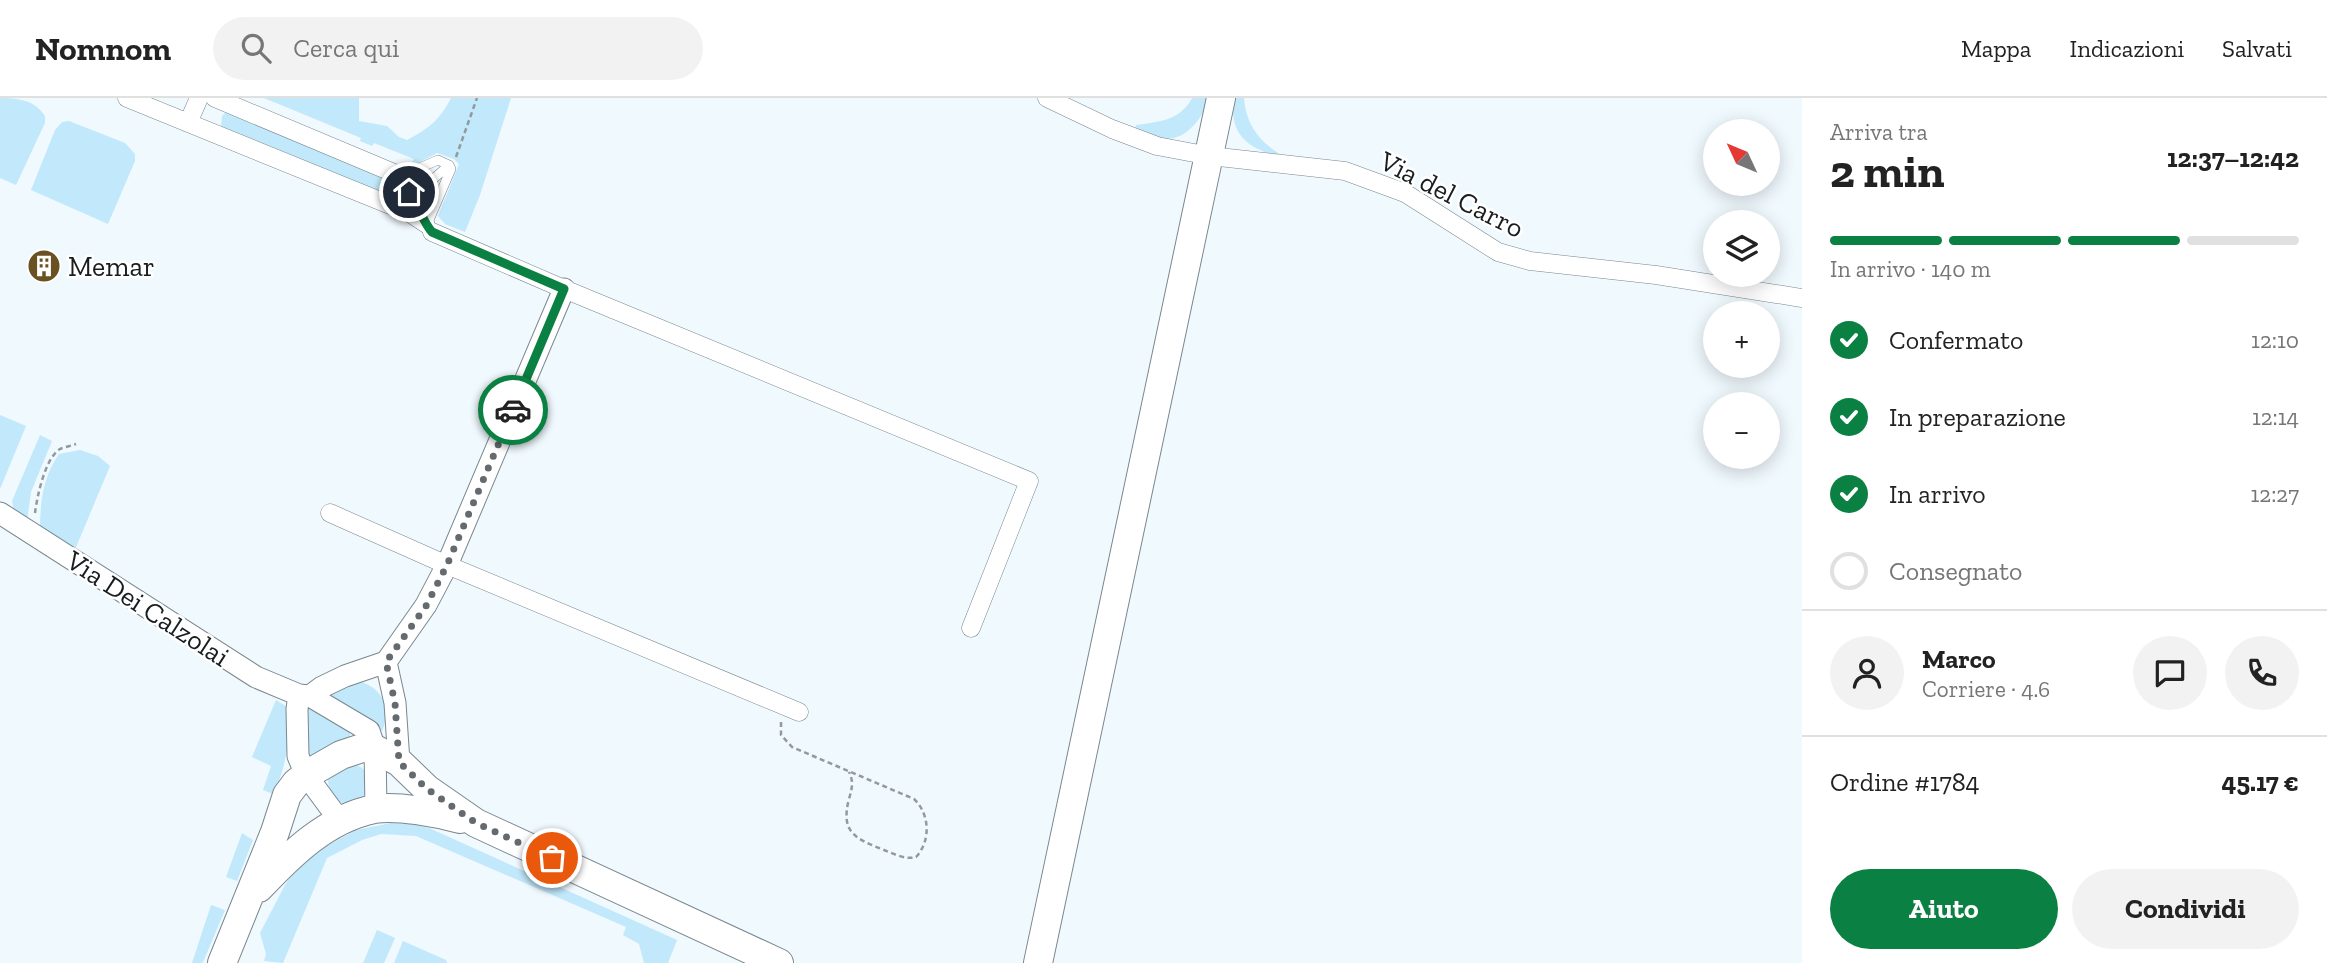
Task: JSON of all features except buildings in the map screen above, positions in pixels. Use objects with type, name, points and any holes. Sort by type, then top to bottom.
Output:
[{"type":"main road","points":[[1038,963],[1221,98]]},
{"type":"main road","points":[[222,963],[297,785],[341,755],[362,748],[387,756],[427,789],[476,823],[779,963]]},
{"type":"main road","points":[[250,897],[294,850],[340,821],[376,809],[430,812],[476,823]]},
{"type":"street","points":[[127,98],[390,205],[402,203],[408,195],[409,186],[401,176],[215,98]]},
{"type":"street","points":[[188,123],[199,98]]},
{"type":"street","name":"Via del Carro","points":[[1047,98],[1112,129],[1157,146],[1210,156],[1345,171],[1405,193],[1498,252],[1530,261],[1656,275],[1802,298]]},
{"type":"street","points":[[432,232],[1029,481],[971,628]]},
{"type":"street","points":[[340,821],[297,785],[297,709],[305,696],[345,676],[386,662],[426,606],[447,565],[564,289]]},
{"type":"street","name":"Via Dei Calzolai","points":[[0,513],[256,677],[305,696],[369,731],[387,756]]},
{"type":"street","points":[[330,513],[447,565],[792,708]]},
{"type":"street","points":[[376,809],[395,703],[386,662]]},
{"type":"lane","points":[[401,176],[438,160],[449,165],[451,169],[429,220],[432,232]]},
{"type":"lane","points":[[432,232],[408,195],[421,190],[449,165]]},
{"type":"lane","points":[[390,205],[432,232]]},
{"type":"path","points":[[449,165],[455,159],[477,98]]},
{"type":"path","points":[[33,534],[36,505],[48,464],[58,450],[76,444]]},
{"type":"path","points":[[792,708],[780,728],[784,740],[792,747],[914,799],[920,805],[926,820],[924,843],[916,857],[906,858],[892,853],[862,841],[850,831],[846,813],[853,781],[849,772]]},
{"type":"shaded area","points":[[0,98],[26,101],[36,106],[45,116],[45,123],[16,185],[0,178]]},
{"type":"shaded area","points":[[264,98],[359,98],[359,121],[387,126],[399,137],[407,140],[433,123],[451,98],[511,98],[480,195],[465,232],[445,224],[438,216],[459,164],[454,159],[437,153],[414,165],[414,159],[374,143],[372,146],[360,141],[361,138]]},
{"type":"shaded area","points":[[1192,98],[1210,98],[1203,113],[1186,132],[1171,139],[1162,139],[1135,131],[1136,125],[1161,121],[1176,115]]},
{"type":"shaded area","points":[[1234,98],[1244,98],[1248,118],[1257,134],[1287,158],[1263,151],[1245,140],[1235,123]]},
{"type":"shaded area","points":[[227,111],[389,177],[391,187],[383,194],[221,127],[222,116]]},
{"type":"shaded area","points":[[69,121],[125,143],[135,154],[135,161],[108,224],[31,190],[55,130],[62,122]]},
{"type":"shaded area","points":[[0,415],[26,426],[0,489]]},
{"type":"shaded area","points":[[40,435],[52,441],[31,492],[27,521],[14,511],[12,501]]},
{"type":"shaded area","points":[[80,450],[98,456],[110,466],[74,552],[40,530],[41,510],[46,481],[59,454]]},
{"type":"shaded area","points":[[357,681],[373,688],[383,699],[386,714],[382,731],[369,720],[326,698],[331,692]]},
{"type":"shaded area","points":[[276,700],[289,708],[289,730],[287,752],[273,794],[263,790],[271,766],[252,757]]},
{"type":"shaded area","points":[[306,706],[350,728],[350,739],[312,760],[308,748]]},
{"type":"shaded area","points":[[349,762],[361,768],[367,776],[368,784],[360,800],[344,804],[331,791],[328,778]]},
{"type":"shaded area","points":[[391,823],[429,828],[677,940],[668,963],[644,963],[639,944],[623,935],[626,927],[416,836],[381,834],[362,840],[327,858],[283,963],[264,961],[266,954],[260,933],[302,859],[356,830]]},
{"type":"shaded area","points":[[242,833],[253,840],[237,881],[226,877]]},
{"type":"shaded area","points":[[211,905],[225,910],[204,960],[202,963],[192,963]]},
{"type":"shaded area","points":[[377,930],[395,938],[384,963],[363,963]]},
{"type":"shaded area","points":[[403,941],[446,960],[447,963],[394,963]]},
{"type":"way so far","points":[[513,410],[447,565],[426,606],[386,662],[395,703],[399,762],[427,789],[476,823],[552,858]]},
{"type":"place","name":"Memar","points":[[44,266]]},
{"type":"route","points":[[409,192],[408,195],[416,204],[424,223],[432,232],[564,289],[513,410]]}]
